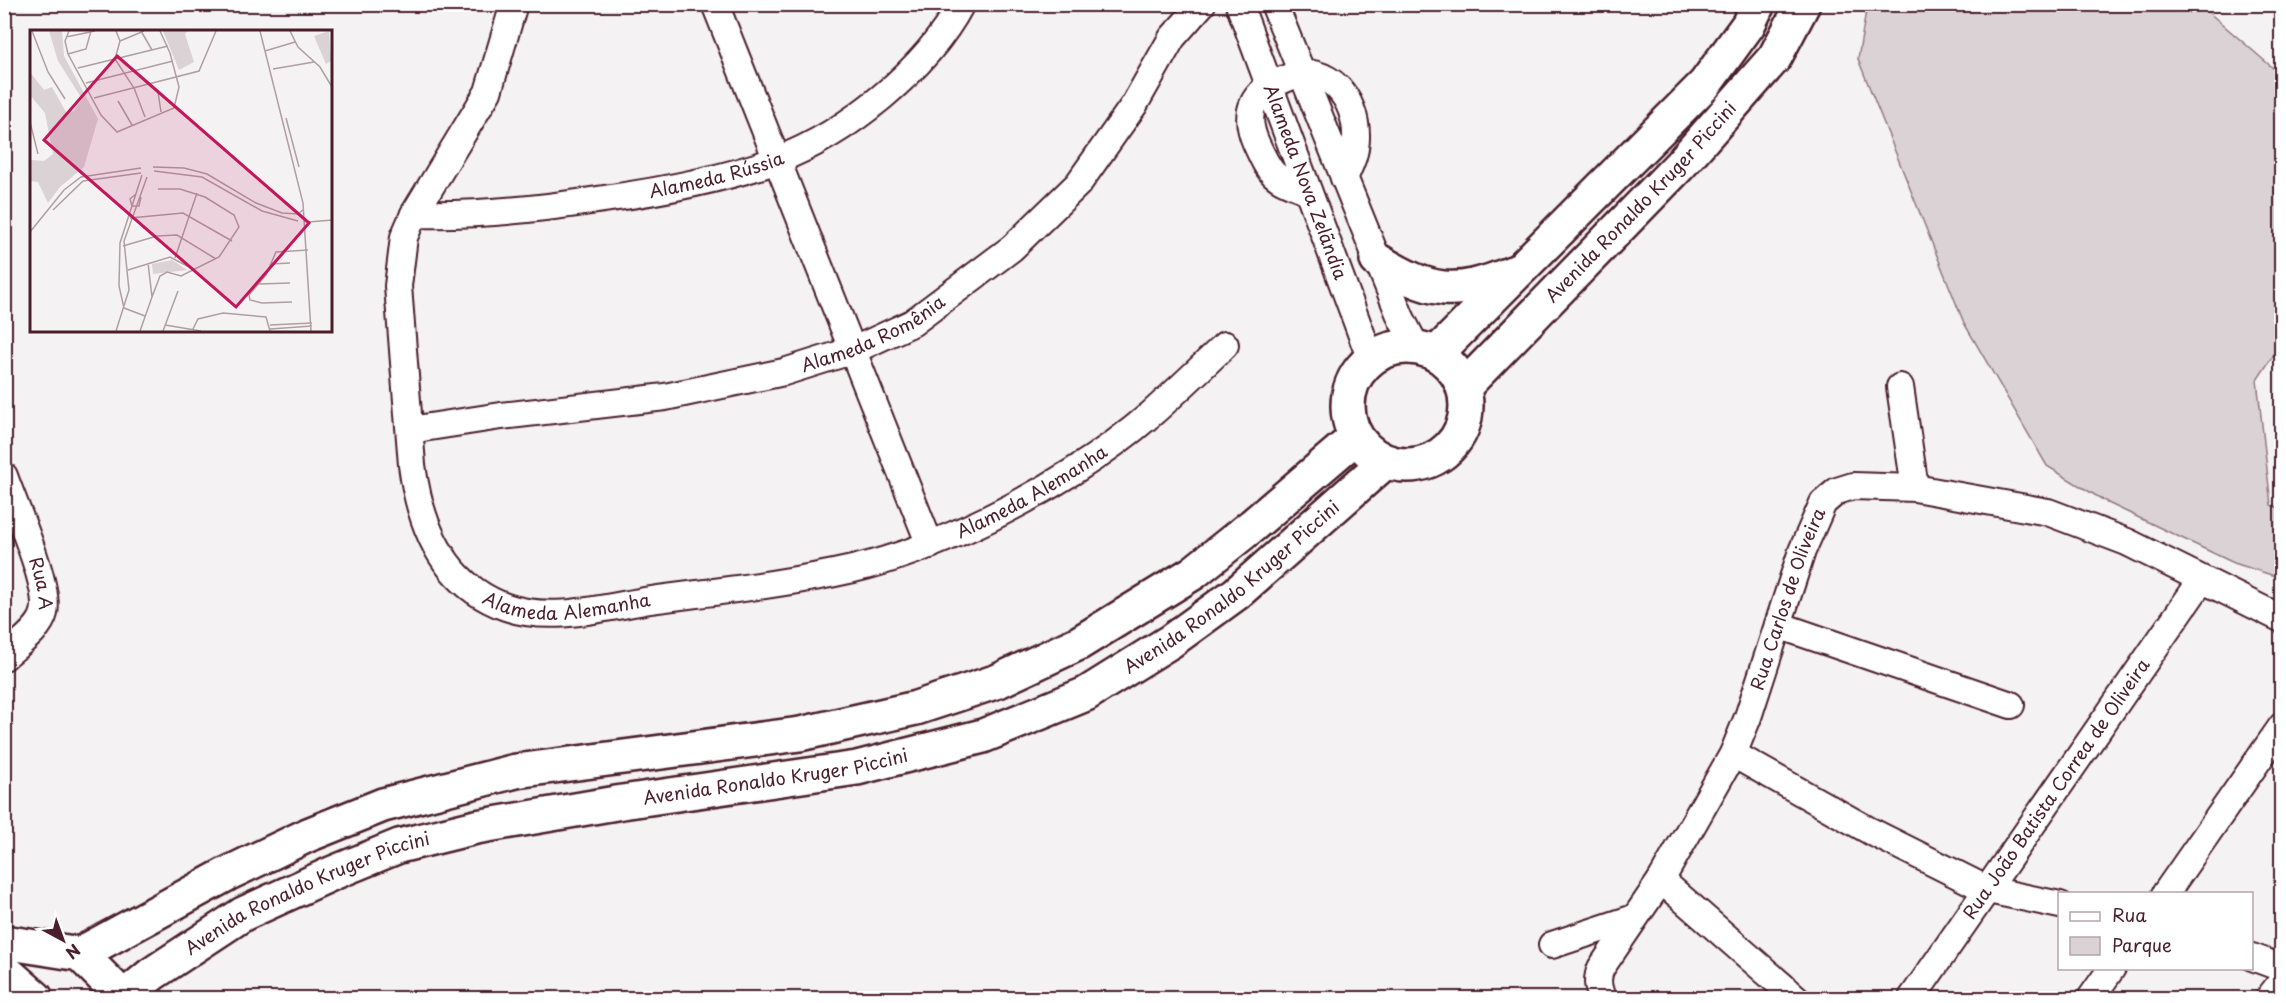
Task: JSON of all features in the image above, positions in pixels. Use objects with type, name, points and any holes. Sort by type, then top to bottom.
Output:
[{"type":"main road","name":"Avenida Ronaldo Kruger Piccini","points":[[1426,350],[1519,270],[1705,84],[1748,25],[1758,4]]},
{"type":"main road","name":"Avenida Ronaldo Kruger Piccini","points":[[1464,387],[1680,165],[1775,57],[1803,4]]},
{"type":"main road","points":[[1377,260],[1399,273],[1433,287],[1456,290],[1476,287],[1519,270]]},
{"type":"main road","points":[[1392,349],[1426,350],[1448,362],[1464,387],[1467,406],[1464,424],[1455,442],[1441,455],[1424,464],[1404,466],[1385,462],[1368,452],[1350,423],[1349,395],[1353,382],[1371,360],[1392,349]]},
{"type":"main road","name":"Avenida Ronaldo Kruger Piccini","points":[[80,954],[228,874],[308,835],[383,806],[516,771],[800,734],[916,708],[998,681],[1079,643],[1193,573],[1253,525],[1356,436]]},
{"type":"main road","name":"Avenida Ronaldo Kruger Piccini","points":[[123,998],[152,974],[243,914],[399,846],[476,827],[622,802],[857,768],[983,736],[1086,694],[1171,641],[1237,593],[1385,462]]},
{"type":"main road","points":[[4,942],[80,954],[123,998]]},
{"type":"main road","points":[[4,970],[36,999]]},
{"type":"street","name":"Alameda Alemanha","points":[[514,4],[489,92],[414,214],[404,237],[398,286],[416,492],[427,530],[446,563],[468,588],[507,607],[550,615],[776,583],[854,568],[930,545],[991,517],[1076,469],[1148,416],[1225,345]]},
{"type":"street","points":[[715,4],[930,545]]},
{"type":"street","name":"Alameda Rússia","points":[[414,214],[455,215],[554,207],[680,188],[777,160],[822,139],[878,100],[918,64],[953,20],[961,4]]},
{"type":"street","name":"Alameda Romênia","points":[[410,429],[664,397],[784,372],[854,350],[912,323],[1012,248],[1078,184],[1134,105],[1172,38],[1202,4]]},
{"type":"street","name":"Alameda Nova Zelãndia","points":[[1239,4],[1306,190],[1371,360]]},
{"type":"street","name":"Alameda Nova Zelãndia","points":[[1274,4],[1401,318],[1426,350]]},
{"type":"street","points":[[1269,85],[1301,72],[1326,78],[1343,91],[1352,107],[1356,132],[1355,149],[1344,178]]},
{"type":"street","points":[[1900,387],[1915,488]]},
{"type":"street","name":"Rua Carlos de Oliveira","points":[[1602,999],[1597,977],[1661,880],[1733,754],[1802,551],[1823,503],[1837,491],[1853,486],[1915,488],[2048,512],[2127,542],[2282,619]]},
{"type":"street","name":"Rua A","points":[[4,657],[39,624],[44,613],[45,601],[43,582],[7,492]]},
{"type":"street","name":"Rua João Batista Correa de Oliveira","points":[[1912,999],[2200,580]]},
{"type":"street","points":[[1778,625],[2011,705]]},
{"type":"street","points":[[2166,892],[2282,726]]},
{"type":"street","points":[[1733,754],[1870,831],[1988,890],[2058,905]]},
{"type":"street","points":[[1661,880],[1796,999]]},
{"type":"street","points":[[1552,945],[1635,918]]},
{"type":"street","points":[[2253,957],[2282,968]]},
{"type":"street","points":[[2091,999],[2111,970]]},
{"type":"street","points":[[2269,999],[2282,981]]},
{"type":"green space","points":[[2199,4],[2281,75],[2281,344],[2257,380],[2271,505],[2281,509],[2281,578],[2234,563],[2108,503],[2047,466],[1964,323],[1858,59],[1867,5]]}]
